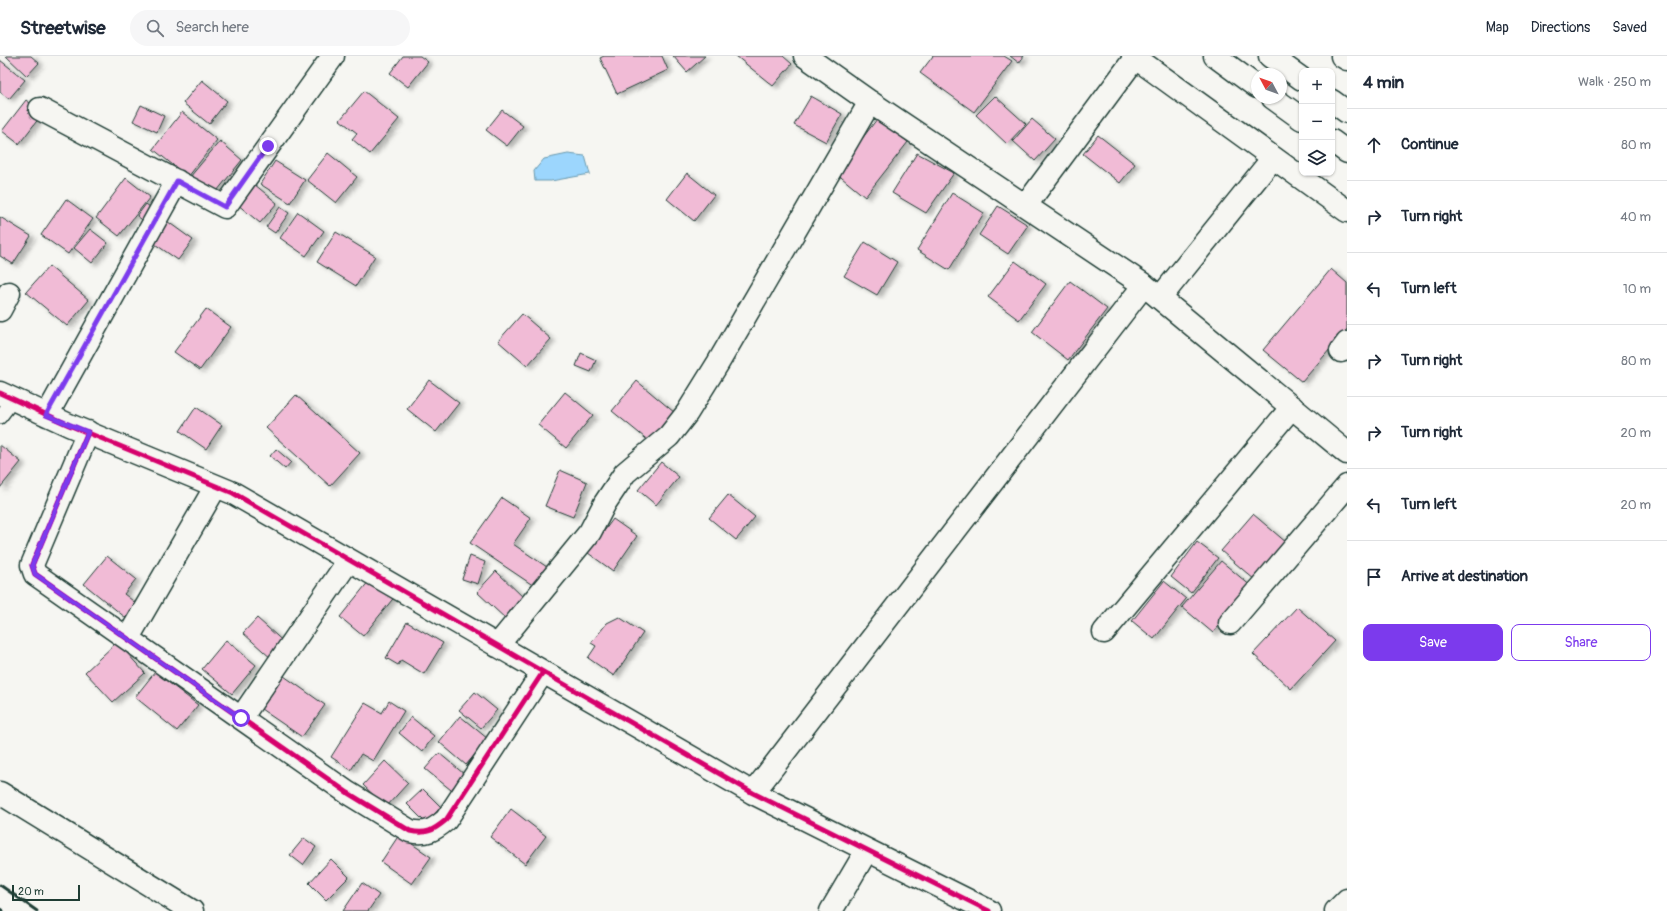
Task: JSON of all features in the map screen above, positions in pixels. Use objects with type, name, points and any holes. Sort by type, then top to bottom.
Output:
[{"type":"main road","points":[[40,109],[225,207],[333,56]]},
{"type":"main road","points":[[805,56],[870,102],[1026,205],[1152,291],[1347,453]]},
{"type":"main road","points":[[1215,56],[1251,83]]},
{"type":"main road","points":[[1270,56],[1299,77]]},
{"type":"main road","points":[[1342,56],[1347,59]]},
{"type":"main road","points":[[1026,205],[1134,57],[1347,211]]},
{"type":"main road","points":[[497,646],[590,532],[605,503],[625,473],[669,436],[687,413],[718,363],[870,102]]},
{"type":"main road","points":[[1335,103],[1347,112]]},
{"type":"main road","points":[[1280,104],[1299,118]]},
{"type":"main road","points":[[1335,143],[1347,152]]},
{"type":"main road","points":[[753,793],[1152,291],[1273,158]]},
{"type":"main road","points":[[46,415],[177,181]]},
{"type":"main road","points":[[4,404],[46,415],[234,494],[753,793],[989,911]]},
{"type":"main road","points":[[1104,632],[1292,407]]},
{"type":"main road","points":[[88,432],[32,565],[35,574],[348,793],[410,831],[419,833],[431,832],[446,820],[543,672]]},
{"type":"main road","points":[[128,638],[216,486]]},
{"type":"main road","points":[[1230,624],[1347,486]]},
{"type":"main road","points":[[241,718],[348,560]]},
{"type":"main road","points":[[0,793],[192,911]]},
{"type":"main road","points":[[830,911],[867,850]]},
{"type":"main road","points":[[1336,911],[1347,900]]},
{"type":"water","points":[[568,154],[585,156],[590,174],[551,181],[535,181],[534,171],[544,159]]},
{"type":"building","points":[[6,56],[31,56],[39,63],[27,76]]},
{"type":"building","points":[[403,56],[420,56],[428,62],[408,87],[390,73]]},
{"type":"building","points":[[604,56],[662,56],[668,70],[617,94],[600,58]]},
{"type":"building","points":[[673,56],[705,56],[687,72]]},
{"type":"building","points":[[736,56],[783,56],[792,64],[773,86]]},
{"type":"building","points":[[933,56],[1004,56],[1012,61],[974,112],[920,73]]},
{"type":"building","points":[[1010,56],[1024,56],[1019,63]]},
{"type":"building","points":[[0,60],[25,80],[9,99],[0,92]]},
{"type":"building","points":[[202,80],[227,101],[209,124],[183,103]]},
{"type":"building","points":[[364,91],[399,119],[370,154],[352,139],[357,133],[340,120]]},
{"type":"building","points":[[811,96],[842,114],[826,142],[794,125]]},
{"type":"building","points":[[995,96],[1026,124],[1007,144],[976,115]]},
{"type":"building","points":[[26,100],[43,113],[19,144],[2,131]]},
{"type":"building","points":[[141,105],[164,116],[157,132],[133,121]]},
{"type":"building","points":[[502,110],[523,126],[507,146],[486,130]]},
{"type":"building","points":[[182,112],[217,140],[188,177],[153,149]]},
{"type":"building","points":[[877,119],[908,142],[865,197],[836,173]]},
{"type":"building","points":[[1032,119],[1055,139],[1035,161],[1013,141]]},
{"type":"building","points":[[1098,135],[1135,164],[1120,183],[1083,154]]},
{"type":"building","points":[[220,141],[242,160],[213,196],[190,177]]},
{"type":"building","points":[[328,153],[357,177],[336,203],[307,180]]},
{"type":"building","points":[[917,153],[954,173],[926,213],[892,193]]},
{"type":"building","points":[[275,161],[305,180],[290,203],[260,184]]},
{"type":"building","points":[[687,173],[714,195],[694,221],[667,199]]},
{"type":"building","points":[[126,178],[150,197],[119,236],[96,218]]},
{"type":"building","points":[[254,184],[277,203],[260,223],[237,204]]},
{"type":"building","points":[[952,193],[984,213],[949,270],[917,250]]},
{"type":"building","points":[[66,199],[93,219],[68,254],[41,235]]},
{"type":"building","points":[[146,204],[154,210],[145,222],[137,216]]},
{"type":"building","points":[[998,206],[1028,225],[1008,254],[979,235]]},
{"type":"building","points":[[280,207],[289,213],[275,233],[266,227]]},
{"type":"building","points":[[298,212],[324,231],[306,256],[280,238]]},
{"type":"building","points":[[0,217],[31,236],[13,264],[0,256]]},
{"type":"building","points":[[164,219],[193,240],[178,260],[149,240]]},
{"type":"building","points":[[90,229],[108,243],[92,263],[74,248]]},
{"type":"building","points":[[336,232],[375,256],[356,286],[317,262]]},
{"type":"building","points":[[865,242],[897,262],[877,295],[844,276]]},
{"type":"building","points":[[1015,261],[1046,284],[1019,320],[988,297]]},
{"type":"building","points":[[49,266],[89,300],[67,326],[26,292]]},
{"type":"building","points":[[1331,269],[1347,283],[1347,329],[1302,382],[1263,350]]},
{"type":"building","points":[[1070,281],[1107,309],[1068,360],[1032,332]]},
{"type":"building","points":[[206,309],[231,327],[200,370],[174,352]]},
{"type":"building","points":[[522,314],[551,339],[527,366],[498,341]]},
{"type":"building","points":[[581,353],[596,360],[591,372],[576,366]]},
{"type":"building","points":[[429,380],[459,403],[436,432],[407,409]]},
{"type":"building","points":[[637,381],[675,413],[650,442],[612,411]]},
{"type":"building","points":[[565,392],[593,415],[566,448],[538,425]]},
{"type":"building","points":[[296,395],[360,453],[330,486],[266,428]]},
{"type":"building","points":[[196,407],[222,425],[206,449],[180,431]]},
{"type":"building","points":[[0,445],[21,462],[0,488]]},
{"type":"building","points":[[276,449],[291,462],[285,469],[270,456]]},
{"type":"building","points":[[661,462],[679,477],[656,505],[638,490]]},
{"type":"building","points":[[560,470],[587,482],[573,517],[545,506]]},
{"type":"building","points":[[728,495],[755,517],[736,540],[709,518]]},
{"type":"building","points":[[502,498],[531,518],[513,544],[547,567],[534,586],[470,543]]},
{"type":"building","points":[[1253,514],[1287,543],[1255,580],[1221,551]]},
{"type":"building","points":[[613,519],[637,536],[613,571],[588,553]]},
{"type":"building","points":[[1197,542],[1218,558],[1191,593],[1171,577]]},
{"type":"building","points":[[107,556],[136,579],[124,594],[137,604],[126,618],[84,584]]},
{"type":"building","points":[[470,556],[485,562],[478,584],[462,579]]},
{"type":"building","points":[[1221,561],[1252,587],[1213,633],[1182,607]]},
{"type":"building","points":[[496,571],[526,600],[507,620],[477,592]]},
{"type":"building","points":[[373,576],[396,595],[363,636],[340,617]]},
{"type":"building","points":[[1164,581],[1186,599],[1154,639],[1132,621]]},
{"type":"building","points":[[1297,607],[1335,641],[1291,689],[1253,654]]},
{"type":"building","points":[[619,617],[643,633],[614,676],[588,658],[596,646],[591,643],[607,623]]},
{"type":"building","points":[[257,618],[287,645],[273,660],[243,633]]},
{"type":"building","points":[[407,622],[443,643],[424,674],[401,660],[398,665],[386,658]]},
{"type":"building","points":[[226,640],[256,665],[232,694],[202,669]]},
{"type":"building","points":[[117,642],[145,673],[113,702],[85,672]]},
{"type":"building","points":[[155,672],[198,705],[177,731],[135,697]]},
{"type":"building","points":[[284,676],[325,705],[302,737],[261,709]]},
{"type":"building","points":[[475,692],[497,710],[481,728],[459,710]]},
{"type":"building","points":[[389,701],[404,711],[373,761],[361,754],[351,770],[331,757],[365,703],[382,713]]},
{"type":"building","points":[[460,716],[488,739],[466,765],[439,742]]},
{"type":"building","points":[[411,717],[434,736],[422,752],[399,733]]},
{"type":"building","points":[[439,753],[464,774],[451,790],[425,769]]},
{"type":"building","points":[[385,761],[408,783],[386,807],[363,785]]},
{"type":"building","points":[[423,789],[441,807],[426,823],[407,804]]},
{"type":"building","points":[[511,809],[546,836],[525,864],[490,837]]},
{"type":"building","points":[[399,835],[431,857],[412,884],[381,862]]},
{"type":"building","points":[[304,838],[316,847],[303,865],[290,855]]},
{"type":"building","points":[[331,859],[349,877],[326,900],[309,883]]},
{"type":"building","points":[[362,883],[379,895],[368,911],[343,911]]},
{"type":"railway","points":[[0,885],[37,911]]},
{"type":"cycle path","points":[[0,393],[69,425],[233,493],[753,793],[989,911]]},
{"type":"cycle path","points":[[88,432],[32,565],[35,574],[348,793],[410,831],[430,831],[446,820],[543,672]]},
{"type":"route","points":[[241,718],[35,574],[32,565],[88,432],[46,415],[177,181],[225,207],[268,146]]}]
